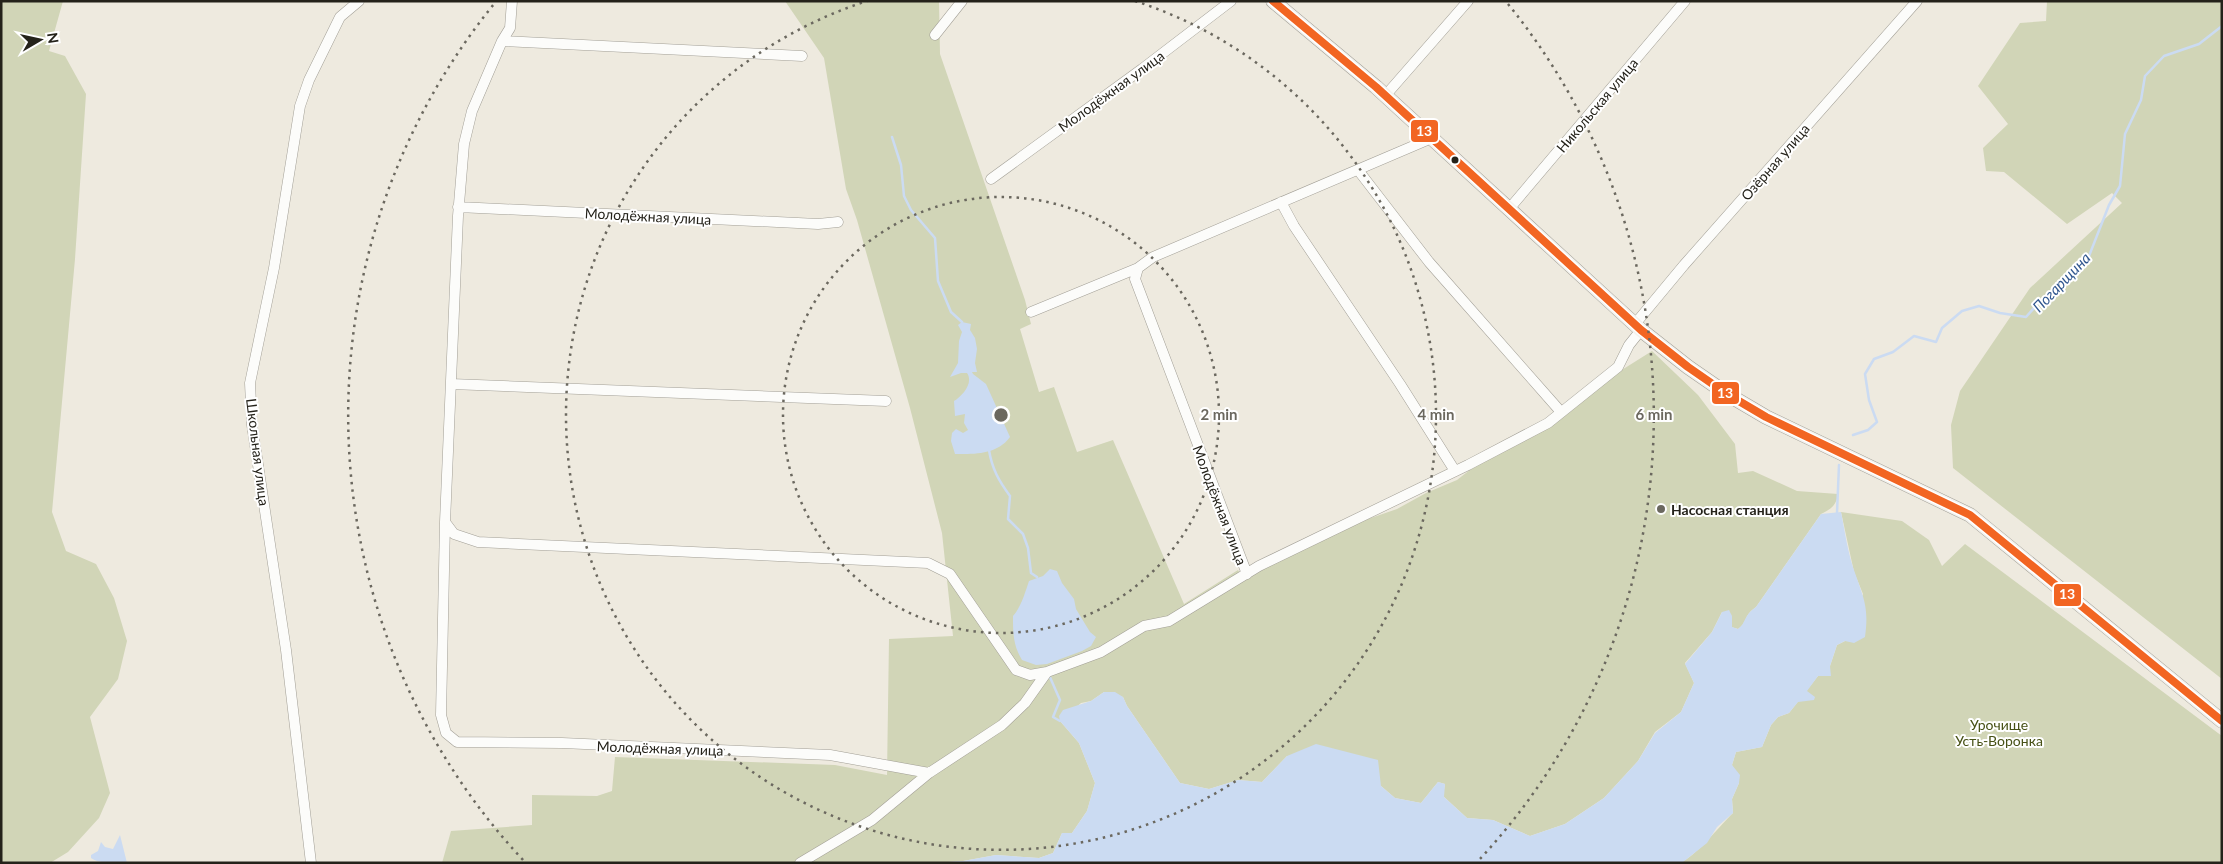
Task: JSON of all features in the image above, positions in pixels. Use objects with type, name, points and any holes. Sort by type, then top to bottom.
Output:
[{"type":"street","name":"Школьная улица","points":[[311,863],[286,650],[252,425],[250,383],[274,268],[300,106],[309,80],[340,17],[359,1]]},
{"type":"street","name":"Молодёжная улица","points":[[512,1],[510,28],[472,111],[464,144],[458,207],[445,522],[441,714],[446,733],[457,742],[562,744],[830,755],[929,773]]},
{"type":"street","points":[[935,35],[962,1]]},
{"type":"street","name":"Молодёжная улица","points":[[991,179],[1142,69],[1231,1]]},
{"type":"street","points":[[1274,1],[1432,138],[1638,327],[1688,367],[1727,394],[1766,417],[1970,515],[2222,721]]},
{"type":"street","points":[[1385,96],[1468,1]]},
{"type":"street","name":"Никольская улица","points":[[1509,208],[1685,1]]},
{"type":"street","name":"Озёрная улица","points":[[1629,345],[1638,327],[1684,265],[1917,1]]},
{"type":"street","points":[[502,42],[802,56]]},
{"type":"street","points":[[1031,312],[1138,268],[1153,257],[1432,138]]},
{"type":"street","points":[[1358,170],[1429,262],[1561,412]]},
{"type":"street","points":[[1281,202],[1294,226],[1400,384],[1455,471]]},
{"type":"street","name":"Молодёжная улица","points":[[458,207],[818,224],[838,222]]},
{"type":"street","name":"Молодёжная улица","points":[[1138,268],[1135,279],[1246,574]]},
{"type":"street","name":"Молодёжная улица","points":[[445,522],[454,534],[478,542],[928,563],[950,574],[1016,670],[1030,675],[1048,672],[1101,652],[1144,626],[1169,621],[1246,574],[1548,423],[1618,367],[1629,345]]},
{"type":"street","points":[[451,384],[886,400]]},
{"type":"street","points":[[800,863],[872,820],[929,773],[1002,725],[1025,703],[1048,672]]},
{"type":"green space","points":[[1,1],[63,1],[49,51],[65,56],[86,94],[75,259],[52,512],[66,551],[96,564],[114,598],[127,641],[118,679],[90,717],[110,793],[99,818],[68,852],[50,863],[1,863]]},
{"type":"green space","points":[[785,1],[939,1],[940,54],[1025,300],[1031,324],[1020,329],[1039,392],[1054,387],[1077,452],[1113,440],[1184,604],[1238,570],[1244,580],[1264,568],[1338,533],[1368,519],[1397,509],[1426,493],[1457,480],[1471,469],[1534,436],[1617,373],[1652,351],[1698,395],[1735,444],[1738,473],[1753,471],[1797,491],[1838,494],[1836,501],[1830,509],[1821,514],[1756,607],[1749,613],[1738,629],[1731,627],[1722,612],[1712,632],[1685,663],[1694,683],[1681,712],[1655,732],[1638,761],[1604,798],[1565,824],[1530,836],[1493,820],[1467,818],[1443,796],[1445,784],[1438,782],[1421,803],[1395,798],[1381,786],[1287,756],[1262,782],[1238,780],[1209,789],[1180,783],[1127,706],[1123,697],[1104,692],[1091,701],[1081,703],[1060,721],[1079,743],[1095,783],[1087,811],[1072,833],[1062,833],[1053,853],[1039,858],[996,855],[963,861],[934,863],[442,863],[451,831],[532,825],[532,795],[597,796],[612,791],[615,757],[835,765],[887,775],[889,639],[953,636],[942,533],[910,408],[857,220],[846,189],[824,58]]},
{"type":"green space","points":[[2047,1],[2222,1],[2222,679],[1953,468],[1951,425],[1960,391],[2030,288],[2122,203],[2112,193],[2067,224],[2004,172],[1986,171],[1983,148],[2008,124],[1978,86],[2020,23],[2046,21]]},
{"type":"green space","name":"Урочище Усть-Воронка","points":[[1841,512],[1902,521],[1929,540],[1942,566],[1965,544],[2222,736],[2222,863],[1679,863],[1700,848],[1733,813],[1732,799],[1739,783],[1732,765],[1736,752],[1762,747],[1771,725],[1778,717],[1789,713],[1818,676],[1830,666],[1837,645],[1845,641],[1863,594],[1854,572]]},
{"type":"water","points":[[962,322],[971,324],[970,330],[975,338],[977,372],[972,372],[986,384],[1010,437],[1005,443],[992,450],[955,454],[951,441],[952,433],[956,429],[963,433],[968,430],[964,423],[965,414],[955,416],[954,401],[966,389],[969,377],[967,373],[961,373],[950,377],[958,363],[959,341],[962,332],[958,325]]},
{"type":"water","points":[[1841,512],[1850,558],[1865,604],[1865,637],[1854,643],[1845,641],[1837,645],[1830,666],[1831,676],[1818,676],[1807,691],[1815,697],[1814,700],[1798,702],[1789,713],[1778,717],[1771,725],[1762,747],[1736,752],[1732,765],[1740,775],[1739,783],[1732,799],[1733,813],[1717,827],[1707,843],[1683,862],[934,863],[963,861],[996,855],[1039,858],[1053,853],[1062,833],[1072,833],[1087,811],[1095,783],[1079,743],[1060,721],[1059,716],[1063,710],[1091,701],[1104,692],[1115,692],[1123,697],[1127,706],[1180,783],[1209,789],[1238,780],[1262,782],[1287,756],[1316,744],[1378,760],[1381,786],[1395,798],[1421,803],[1438,782],[1445,784],[1444,797],[1467,818],[1493,820],[1530,836],[1565,824],[1604,798],[1638,761],[1655,733],[1681,712],[1694,683],[1685,664],[1712,632],[1722,612],[1729,610],[1732,616],[1732,627],[1738,629],[1749,613],[1756,607],[1821,514]]},
{"type":"water","points":[[1050,569],[1057,571],[1062,583],[1074,599],[1076,609],[1090,632],[1096,637],[1091,646],[1082,651],[1047,664],[1036,665],[1022,660],[1019,654],[1014,639],[1013,616],[1021,604],[1029,581],[1043,576]]},
{"type":"water","points":[[120,835],[127,863],[103,862],[91,858],[91,855],[98,851],[101,842],[105,847],[113,849]]},
{"type":"waterway","name":"Погарщина","points":[[1853,435],[1868,430],[1877,422],[1869,400],[1865,374],[1874,359],[1893,352],[1914,336],[1936,342],[1942,328],[1962,311],[1979,306],[2000,313],[2026,317],[2042,299],[2066,281],[2089,256],[2109,205],[2120,186],[2125,134],[2141,100],[2145,76],[2164,56],[2199,44],[2222,26]]},
{"type":"waterway","points":[[892,137],[901,165],[904,196],[911,210],[935,238],[938,281],[951,312],[962,322]]},
{"type":"waterway","points":[[989,450],[996,474],[1010,496],[1008,519],[1023,534],[1028,548],[1031,573],[1037,577]]},
{"type":"waterway","name":"Погарщина","points":[[1837,513],[1839,465]]},
{"type":"waterway","points":[[1049,675],[1060,700],[1053,717],[1060,721]]},
{"type":"transit line","name":"13","points":[[1273,1],[1376,87],[1641,330],[1688,367],[1727,394],[1766,417],[1970,515],[2222,721]]},
{"type":"place","name":"Насосная станция","points":[[1661,509]]}]
